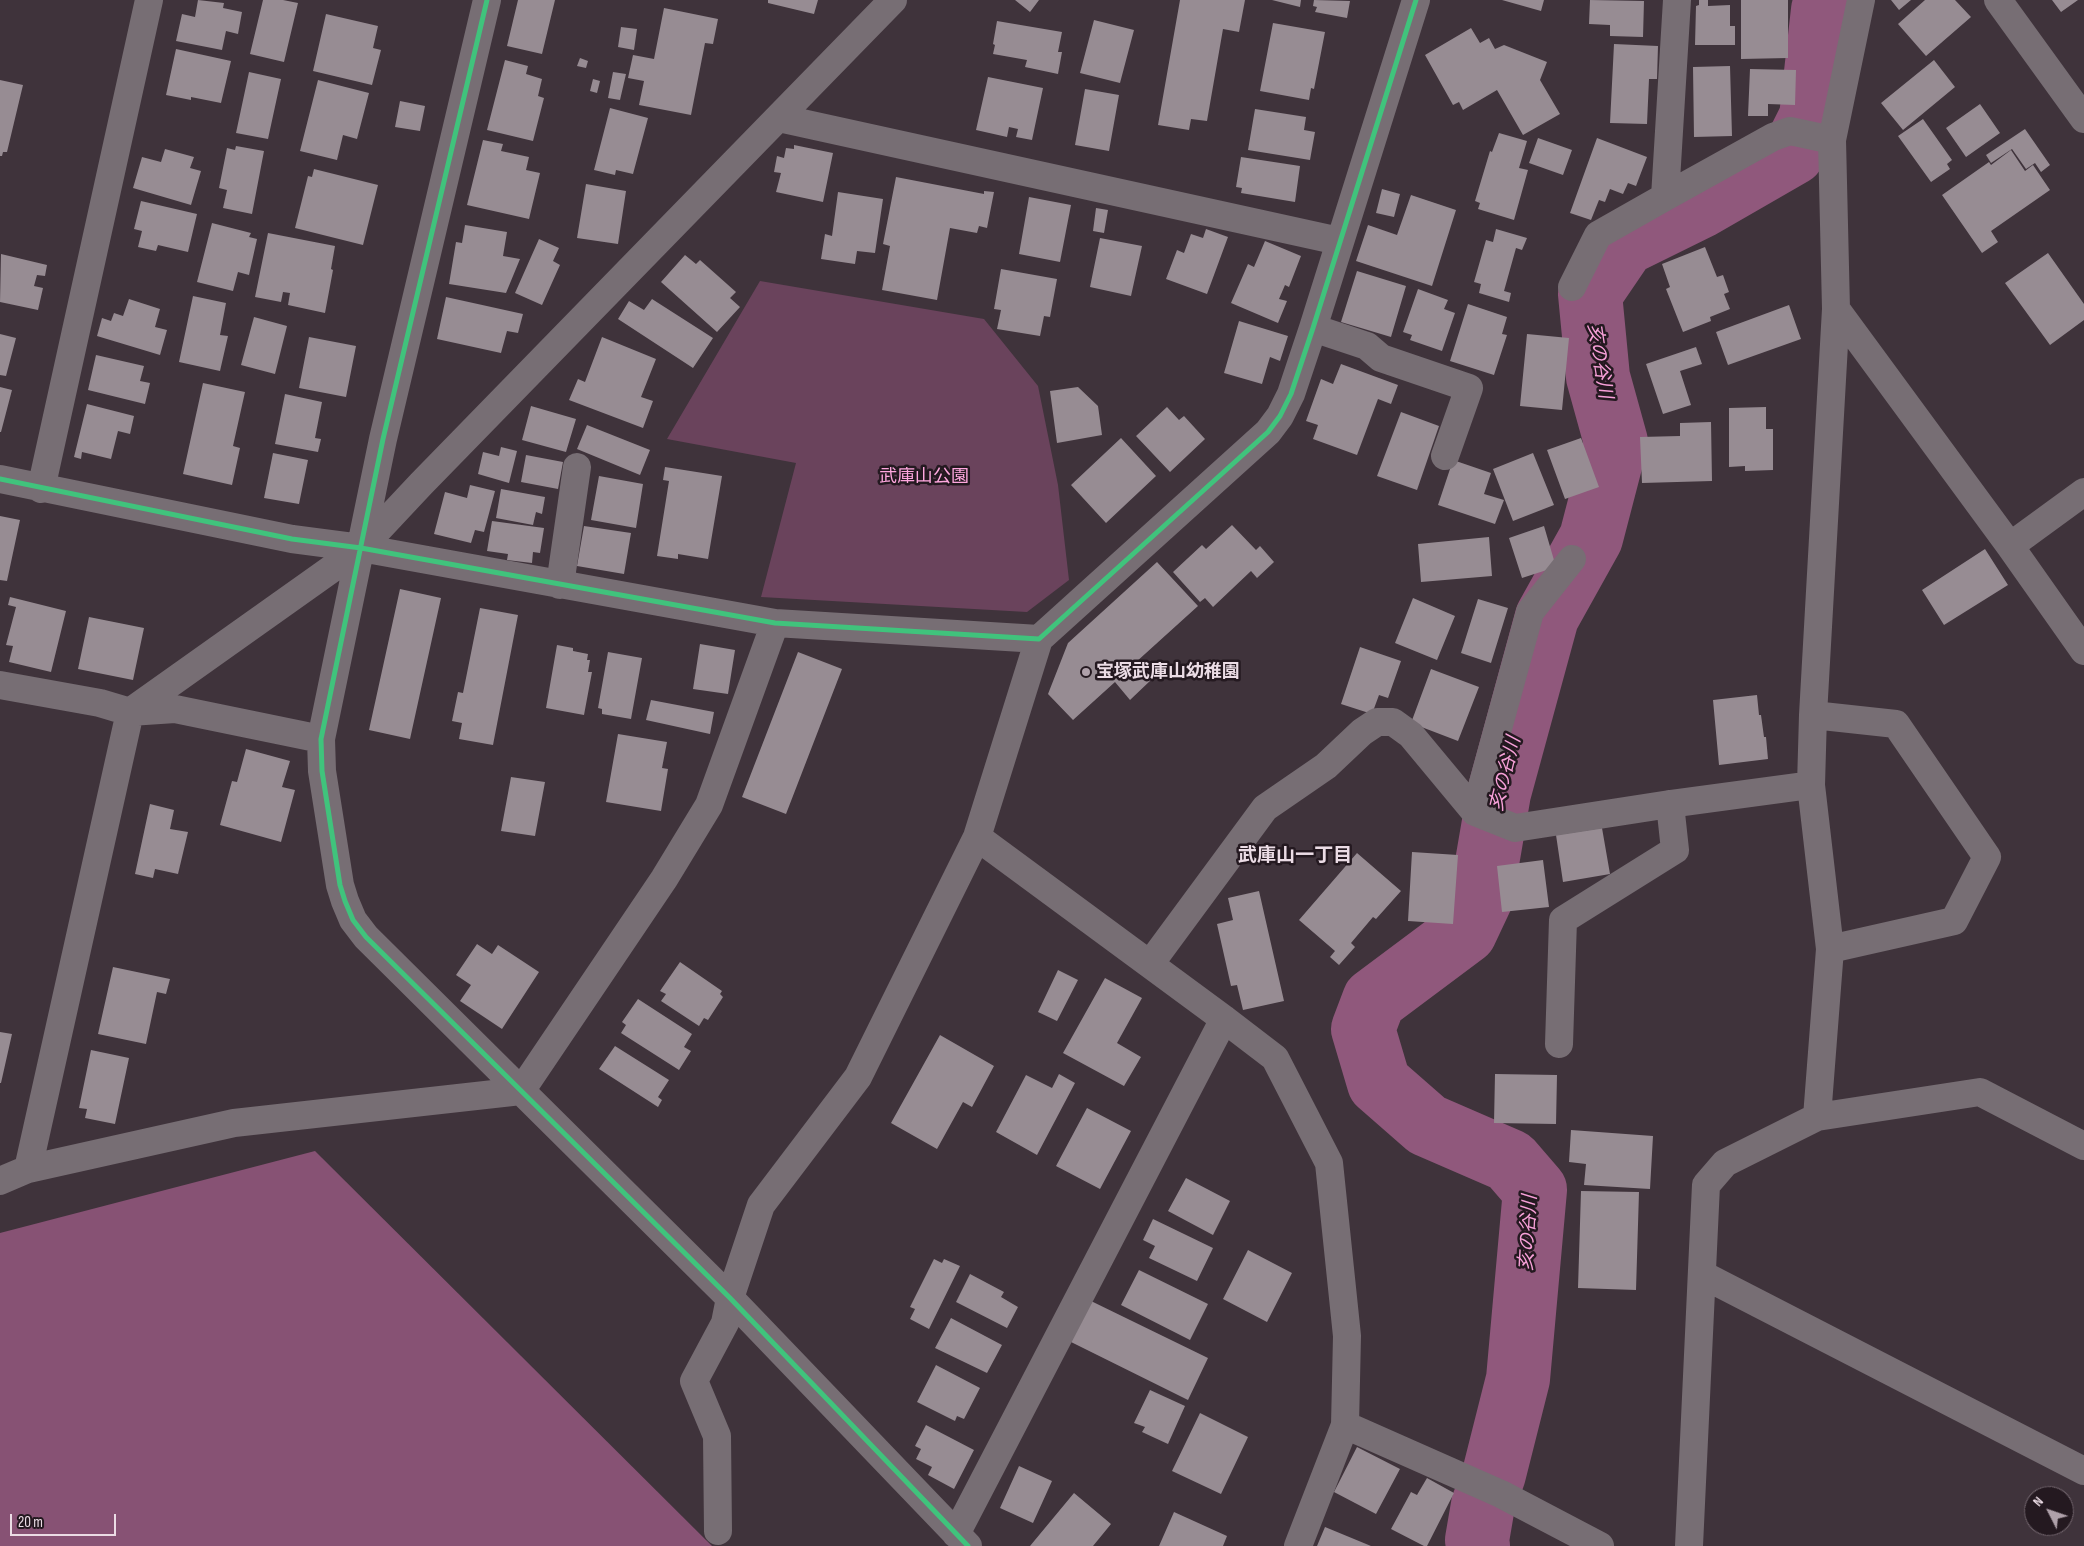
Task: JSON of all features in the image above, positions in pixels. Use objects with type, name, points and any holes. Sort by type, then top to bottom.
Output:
[{"type":"street","points":[[41,489],[149,0]]},
{"type":"street","points":[[487,0],[383,439],[321,739],[322,771],[340,885],[353,920],[366,937],[730,1298],[962,1540],[1224,1018]]},
{"type":"street","points":[[28,1169],[130,712],[361,548],[894,0]]},
{"type":"street","points":[[718,1531],[717,1436],[694,1381],[725,1322],[730,1298],[760,1205],[858,1077],[977,837],[1039,639],[1268,432],[1280,416],[1291,394],[1313,328],[1416,0]]},
{"type":"street","points":[[1665,197],[1677,0]]},
{"type":"street","points":[[1817,1117],[1830,949],[1811,785],[1813,715],[1836,309],[1825,139],[1861,0]]},
{"type":"street","points":[[1998,0],[2084,119]]},
{"type":"street","points":[[779,118],[1339,241]]},
{"type":"street","points":[[1572,288],[1598,235],[1773,137],[1790,132],[1825,139]]},
{"type":"street","points":[[1836,309],[2010,546],[2084,651]]},
{"type":"street","points":[[1313,328],[1367,346],[1381,358],[1469,388],[1445,456]]},
{"type":"street","points":[[560,585],[577,466]]},
{"type":"street","points":[[0,479],[41,489],[292,539],[361,548],[775,623],[1039,639]]},
{"type":"street","points":[[2010,546],[2084,492]]},
{"type":"street","points":[[1475,812],[1530,612],[1572,559]]},
{"type":"street","points":[[0,1181],[28,1169],[234,1124],[521,1092],[664,879],[709,805],[775,623]]},
{"type":"street","points":[[0,685],[100,703],[130,712],[175,709],[321,739]]},
{"type":"street","points":[[1813,715],[1896,724],[1987,857],[1954,921],[1830,949]]},
{"type":"street","points":[[1150,964],[1265,808],[1326,766],[1362,732],[1377,722],[1392,722],[1411,735],[1475,812],[1515,828],[1811,785]]},
{"type":"street","points":[[1559,1044],[1563,920],[1675,850],[1670,804]]},
{"type":"street","points":[[977,837],[1224,1018],[1275,1058],[1329,1163],[1347,1336],[1346,1425],[1298,1546]]},
{"type":"street","points":[[1689,1546],[1706,1185],[1725,1163],[1817,1117],[1980,1092],[2084,1146]]},
{"type":"street","points":[[1703,1275],[2084,1471]]},
{"type":"street","points":[[1346,1425],[1489,1489],[1600,1546]]},
{"type":"green space","name":"武庫山公園","points":[[760,281],[984,319],[1038,386],[1058,485],[1069,580],[1027,612],[761,597],[796,463],[667,439]]},
{"type":"shaded area","points":[[315,1151],[712,1546],[0,1546],[0,1233]]},
{"type":"building","points":[[198,0],[224,3],[223,8],[242,12],[238,34],[226,31],[222,50],[176,41],[182,14],[195,17]]},
{"type":"building","points":[[263,0],[283,0],[298,3],[284,62],[250,54]]},
{"type":"building","points":[[518,0],[555,0],[542,54],[507,46]]},
{"type":"building","points":[[768,0],[818,0],[814,14],[768,3]]},
{"type":"building","points":[[1015,0],[1039,0],[1030,12]]},
{"type":"building","points":[[1180,0],[1245,0],[1239,32],[1223,29],[1207,121],[1191,119],[1189,130],[1158,125]]},
{"type":"building","points":[[1272,0],[1301,0],[1300,7]]},
{"type":"building","points":[[1314,0],[1350,1],[1347,18],[1315,12],[1317,7],[1313,6]]},
{"type":"building","points":[[1502,0],[1544,0],[1541,11]]},
{"type":"building","points":[[1590,0],[1644,1],[1643,37],[1610,36],[1610,25],[1589,24]]},
{"type":"building","points":[[1699,0],[1708,0],[1708,6],[1730,5],[1730,26],[1735,26],[1735,45],[1695,45],[1696,6],[1699,5]]},
{"type":"building","points":[[1741,0],[1788,0],[1788,58],[1741,59]]},
{"type":"building","points":[[1891,0],[1911,0],[1899,10]]},
{"type":"building","points":[[1925,0],[1955,0],[1971,17],[1926,56],[1898,24]]},
{"type":"building","points":[[2052,0],[2078,0],[2061,12]]},
{"type":"building","points":[[664,8],[718,19],[713,44],[705,43],[691,115],[639,105],[644,81],[628,78],[633,55],[654,59]]},
{"type":"building","points":[[326,14],[378,26],[373,48],[381,50],[372,85],[313,71]]},
{"type":"building","points":[[1094,20],[1134,30],[1120,83],[1080,73]]},
{"type":"building","points":[[997,21],[1062,32],[1058,52],[1062,52],[1058,74],[1025,67],[1027,60],[993,54]]},
{"type":"building","points":[[1273,23],[1325,32],[1314,89],[1311,88],[1309,100],[1260,91]]},
{"type":"building","points":[[621,27],[637,29],[634,50],[618,47]]},
{"type":"building","points":[[1471,28],[1480,43],[1489,38],[1495,49],[1504,45],[1547,62],[1540,80],[1560,114],[1523,135],[1497,90],[1463,110],[1459,102],[1453,105],[1425,55]]},
{"type":"building","points":[[1614,44],[1658,46],[1657,79],[1649,79],[1647,124],[1610,123]]},
{"type":"building","points":[[176,49],[231,61],[221,103],[191,97],[191,100],[166,95]]},
{"type":"building","points":[[580,58],[588,61],[586,68],[577,66]]},
{"type":"building","points":[[505,60],[528,66],[526,74],[542,79],[538,96],[544,98],[533,141],[487,130]]},
{"type":"building","points":[[1934,60],[1955,87],[1903,130],[1881,103]]},
{"type":"building","points":[[1730,66],[1732,136],[1694,137],[1693,67]]},
{"type":"building","points":[[1750,69],[1796,70],[1795,105],[1768,104],[1768,116],[1748,116]]},
{"type":"building","points":[[249,72],[281,79],[268,139],[236,133]]},
{"type":"building","points":[[613,72],[626,74],[620,100],[608,98]]},
{"type":"building","points":[[988,77],[1043,88],[1032,140],[1016,137],[1018,129],[1009,127],[1007,137],[976,130]]},
{"type":"building","points":[[593,79],[600,81],[597,93],[590,91]]},
{"type":"building","points":[[0,80],[23,85],[7,152],[3,152],[2,156],[0,156]]},
{"type":"building","points":[[318,80],[369,93],[357,139],[343,135],[337,160],[300,151]]},
{"type":"building","points":[[1085,89],[1119,95],[1109,151],[1075,145]]},
{"type":"building","points":[[400,101],[425,106],[420,131],[395,127]]},
{"type":"building","points":[[1980,104],[2000,133],[1966,157],[1946,128]]},
{"type":"building","points":[[610,108],[648,118],[633,174],[616,170],[615,175],[594,170]]},
{"type":"building","points":[[1255,109],[1306,117],[1304,130],[1315,132],[1310,160],[1248,150]]},
{"type":"building","points":[[1923,119],[1952,160],[1947,164],[1950,169],[1931,182],[1898,136]]},
{"type":"building","points":[[2025,129],[2050,165],[2041,172],[2035,163],[2026,169],[2012,149],[1991,163],[1986,155]]},
{"type":"building","points":[[1499,133],[1527,141],[1519,168],[1528,170],[1514,220],[1478,209],[1480,203],[1475,201],[1490,151],[1492,152]]},
{"type":"building","points":[[1538,138],[1572,150],[1563,175],[1529,163]]},
{"type":"building","points":[[1597,138],[1647,157],[1636,186],[1628,183],[1623,194],[1610,189],[1605,202],[1599,200],[1591,220],[1570,213]]},
{"type":"building","points":[[483,140],[503,144],[501,151],[529,157],[526,170],[540,173],[529,219],[467,205]]},
{"type":"building","points":[[794,145],[833,153],[823,202],[776,192],[781,173],[774,172],[777,156],[784,158],[786,148],[794,149]]},
{"type":"building","points":[[236,146],[264,151],[252,214],[223,208],[227,190],[219,188],[227,148],[235,150]]},
{"type":"building","points":[[165,149],[194,157],[190,168],[201,171],[191,205],[133,188],[142,157],[161,162]]},
{"type":"building","points":[[2011,150],[2025,171],[2033,165],[2050,190],[1991,231],[1998,242],[1982,253],[1942,195],[1989,162],[1991,165]]},
{"type":"building","points":[[1241,157],[1300,166],[1295,202],[1241,193],[1242,188],[1236,187]]},
{"type":"building","points":[[314,169],[378,185],[363,245],[295,228],[308,176],[312,177]]},
{"type":"building","points":[[896,177],[984,194],[984,191],[994,192],[987,228],[979,226],[977,233],[950,228],[937,300],[882,290],[890,246],[883,244]]},
{"type":"building","points":[[586,184],[626,191],[618,244],[577,238]]},
{"type":"building","points":[[1382,189],[1400,194],[1394,217],[1376,213]]},
{"type":"building","points":[[838,192],[883,199],[875,253],[857,251],[855,264],[821,259],[825,234],[832,236]]},
{"type":"building","points":[[1411,195],[1456,210],[1432,286],[1356,261],[1368,225],[1397,235]]},
{"type":"building","points":[[1029,197],[1071,205],[1060,262],[1019,254]]},
{"type":"building","points":[[141,201],[197,214],[188,252],[158,245],[156,251],[138,247],[142,231],[134,229]]},
{"type":"building","points":[[1096,208],[1108,210],[1104,233],[1093,231]]},
{"type":"building","points":[[212,223],[251,233],[249,237],[257,239],[249,275],[238,272],[233,291],[197,282]]},
{"type":"building","points":[[465,225],[507,232],[503,256],[520,259],[506,293],[449,284],[456,242],[462,243]]},
{"type":"building","points":[[1206,229],[1228,237],[1207,294],[1166,279],[1177,250],[1184,253],[1191,234],[1203,238]]},
{"type":"building","points":[[1496,229],[1527,238],[1522,250],[1516,248],[1504,291],[1511,293],[1509,302],[1479,293],[1481,284],[1474,282],[1486,240],[1493,242]]},
{"type":"building","points":[[268,233],[335,246],[331,269],[333,270],[325,313],[288,305],[290,293],[283,292],[281,302],[255,297]]},
{"type":"building","points":[[1100,238],[1142,246],[1131,296],[1090,287]]},
{"type":"building","points":[[539,239],[559,248],[553,261],[560,265],[542,305],[515,293]]},
{"type":"building","points":[[1265,241],[1301,256],[1289,287],[1285,285],[1279,299],[1287,301],[1278,323],[1231,303],[1248,264],[1254,267]]},
{"type":"building","points":[[1705,247],[1717,277],[1723,275],[1729,292],[1724,294],[1730,309],[1710,317],[1711,321],[1683,332],[1666,289],[1670,287],[1662,264]]},
{"type":"building","points":[[2048,253],[2084,304],[2084,320],[2050,345],[2005,283]]},
{"type":"building","points":[[1,254],[47,265],[45,276],[37,275],[34,286],[43,288],[38,310],[0,302]]},
{"type":"building","points":[[685,255],[696,264],[700,260],[736,292],[730,298],[740,307],[717,332],[661,282]]},
{"type":"building","points":[[1001,269],[1057,279],[1050,317],[1044,316],[1040,336],[997,329],[1001,310],[994,309]]},
{"type":"building","points":[[1357,271],[1406,286],[1391,337],[1341,322]]},
{"type":"building","points":[[1418,289],[1448,300],[1444,309],[1455,313],[1442,351],[1410,340],[1412,335],[1403,332]]},
{"type":"building","points":[[193,296],[226,303],[220,335],[228,336],[220,371],[179,362]]},
{"type":"building","points":[[446,297],[523,314],[518,333],[507,331],[501,353],[437,339]]},
{"type":"building","points":[[129,299],[160,309],[155,327],[167,330],[160,355],[97,336],[102,318],[111,321],[114,313],[123,316]]},
{"type":"building","points":[[652,299],[713,338],[693,368],[618,319],[629,301],[644,310]]},
{"type":"building","points":[[1468,304],[1507,317],[1502,334],[1507,335],[1494,375],[1450,361]]},
{"type":"building","points":[[1789,305],[1801,339],[1728,365],[1716,332]]},
{"type":"building","points":[[254,317],[287,326],[275,374],[241,365]]},
{"type":"building","points":[[1239,321],[1288,336],[1280,361],[1270,357],[1262,384],[1224,373]]},
{"type":"building","points":[[0,334],[16,338],[6,376],[0,375]]},
{"type":"building","points":[[1527,334],[1569,338],[1562,410],[1520,406]]},
{"type":"building","points":[[309,337],[356,346],[346,397],[299,388]]},
{"type":"building","points":[[602,337],[656,359],[641,397],[653,401],[643,428],[569,400],[578,379],[585,382]]},
{"type":"building","points":[[1696,347],[1702,364],[1680,371],[1691,405],[1663,414],[1646,364]]},
{"type":"building","points":[[96,355],[144,366],[140,381],[150,383],[145,404],[88,390]]},
{"type":"building","points":[[1341,364],[1398,385],[1391,404],[1378,399],[1357,455],[1313,439],[1318,425],[1306,421],[1321,379],[1333,384]]},
{"type":"building","points":[[203,383],[245,392],[233,446],[240,448],[232,485],[183,474]]},
{"type":"building","points":[[0,387],[12,390],[1,432],[0,432]]},
{"type":"building","points":[[1078,387],[1098,406],[1102,435],[1057,443],[1050,391]]},
{"type":"building","points":[[285,394],[322,402],[315,438],[321,439],[318,452],[275,444]]},
{"type":"building","points":[[87,404],[134,416],[130,434],[118,431],[111,459],[82,452],[81,459],[74,457]]},
{"type":"building","points":[[531,406],[576,419],[566,452],[522,440]]},
{"type":"building","points":[[1167,407],[1179,420],[1184,416],[1205,439],[1170,472],[1136,436]]},
{"type":"building","points":[[1766,407],[1766,429],[1773,429],[1773,470],[1745,471],[1745,466],[1729,467],[1729,408]]},
{"type":"building","points":[[1401,412],[1439,426],[1417,490],[1377,476]]},
{"type":"building","points":[[1711,422],[1712,481],[1642,483],[1640,437],[1680,436],[1680,423]]},
{"type":"building","points":[[587,425],[650,450],[640,475],[577,449]]},
{"type":"building","points":[[1121,438],[1156,476],[1106,523],[1071,485]]},
{"type":"building","points":[[1581,438],[1599,487],[1565,499],[1547,450]]},
{"type":"building","points":[[501,447],[517,451],[509,483],[478,474],[483,452],[499,456]]},
{"type":"building","points":[[273,453],[308,460],[299,504],[264,498]]},
{"type":"building","points":[[1533,453],[1554,505],[1513,521],[1493,469]]},
{"type":"building","points":[[526,455],[563,462],[558,489],[521,482]]},
{"type":"building","points":[[1453,460],[1491,473],[1484,494],[1504,500],[1495,524],[1438,505]]},
{"type":"building","points":[[665,467],[722,476],[708,559],[678,554],[678,559],[657,556],[669,481],[663,480]]},
{"type":"building","points":[[599,476],[643,484],[636,528],[591,520]]},
{"type":"building","points":[[470,485],[495,491],[484,532],[475,530],[471,543],[434,534],[445,492],[467,498]]},
{"type":"building","points":[[501,489],[545,497],[542,514],[536,512],[533,525],[496,518]]},
{"type":"building","points":[[0,516],[20,520],[7,581],[0,580]]},
{"type":"building","points":[[492,521],[544,528],[540,553],[533,552],[532,563],[507,560],[508,554],[487,551]]},
{"type":"building","points":[[1232,525],[1256,550],[1260,546],[1274,562],[1257,578],[1251,571],[1213,607],[1205,598],[1200,602],[1173,572],[1202,545],[1206,549]]},
{"type":"building","points":[[584,526],[631,533],[624,574],[577,566]]},
{"type":"building","points":[[1544,526],[1556,567],[1522,578],[1509,538]]},
{"type":"building","points":[[1489,537],[1492,576],[1421,582],[1418,544]]},
{"type":"building","points":[[1985,549],[2008,585],[1944,625],[1922,590]]},
{"type":"building","points":[[1157,562],[1198,606],[1135,663],[1151,680],[1130,700],[1115,682],[1073,720],[1048,694],[1068,643]]},
{"type":"building","points":[[400,589],[441,598],[410,739],[369,730]]},
{"type":"building","points":[[10,597],[66,611],[51,672],[9,662],[13,646],[6,645],[16,607],[8,605]]},
{"type":"building","points":[[1413,598],[1455,616],[1437,660],[1395,643]]},
{"type":"building","points":[[1478,599],[1508,608],[1491,663],[1461,653]]},
{"type":"building","points":[[480,608],[518,615],[493,745],[459,739],[462,723],[452,721],[458,692],[463,693]]},
{"type":"building","points":[[89,617],[144,628],[133,680],[78,669]]},
{"type":"building","points":[[700,644],[735,650],[728,694],[693,689]]},
{"type":"building","points":[[557,645],[573,648],[573,651],[588,654],[587,660],[590,660],[588,672],[592,672],[584,715],[546,708]]},
{"type":"building","points":[[1360,647],[1401,661],[1388,698],[1379,695],[1372,714],[1341,704]]},
{"type":"building","points":[[608,652],[642,658],[631,719],[602,714],[602,709],[598,708]]},
{"type":"building","points":[[798,652],[842,669],[786,814],[742,797]]},
{"type":"building","points":[[1431,669],[1479,687],[1458,741],[1411,723]]},
{"type":"building","points":[[1757,695],[1759,715],[1761,715],[1764,737],[1766,737],[1768,759],[1719,765],[1713,700]]},
{"type":"building","points":[[651,700],[714,712],[710,734],[646,720]]},
{"type":"building","points":[[618,734],[667,742],[662,768],[668,769],[661,811],[606,802]]},
{"type":"building","points":[[246,749],[290,761],[282,787],[295,790],[281,842],[220,825],[232,781],[237,782]]},
{"type":"building","points":[[511,777],[545,782],[535,836],[501,831]]},
{"type":"building","points":[[150,804],[174,810],[170,829],[188,832],[178,874],[155,869],[153,878],[135,874]]},
{"type":"building","points":[[1602,828],[1610,874],[1563,882],[1556,835]]},
{"type":"building","points":[[1412,852],[1458,855],[1453,924],[1408,921]]},
{"type":"building","points":[[1357,853],[1401,891],[1376,919],[1373,917],[1351,943],[1355,947],[1339,965],[1330,957],[1335,951],[1299,920]]},
{"type":"building","points":[[1543,860],[1549,907],[1502,912],[1497,866]]},
{"type":"building","points":[[1259,891],[1284,1001],[1243,1010],[1237,985],[1231,986],[1217,924],[1233,920],[1228,898]]},
{"type":"building","points":[[477,944],[492,954],[498,945],[539,972],[502,1029],[460,1001],[471,985],[456,975]]},
{"type":"building","points":[[680,962],[722,991],[720,994],[723,997],[708,1020],[704,1018],[699,1026],[661,1001],[666,994],[660,991]]},
{"type":"building","points":[[113,967],[170,979],[166,994],[157,992],[146,1044],[98,1034]]},
{"type":"building","points":[[1058,970],[1078,980],[1057,1021],[1038,1012]]},
{"type":"building","points":[[1105,978],[1142,998],[1117,1043],[1141,1057],[1124,1086],[1063,1053]]},
{"type":"building","points":[[638,999],[692,1034],[684,1047],[691,1051],[679,1070],[621,1033],[626,1025],[622,1022]]},
{"type":"building","points":[[0,1032],[12,1034],[1,1083],[0,1083]]},
{"type":"building","points":[[940,1035],[994,1066],[972,1107],[963,1102],[937,1149],[891,1123]]},
{"type":"building","points":[[615,1046],[669,1080],[658,1097],[662,1100],[658,1107],[599,1069]]},
{"type":"building","points":[[91,1050],[129,1058],[115,1124],[85,1118],[87,1109],[79,1108]]},
{"type":"building","points":[[1059,1074],[1075,1083],[1037,1155],[996,1132],[1026,1075],[1052,1088]]},
{"type":"building","points":[[1495,1074],[1557,1075],[1556,1124],[1494,1123]]},
{"type":"building","points":[[1087,1108],[1131,1131],[1100,1189],[1056,1166]]},
{"type":"building","points":[[1571,1130],[1653,1136],[1650,1189],[1584,1185],[1586,1164],[1569,1162]]},
{"type":"building","points":[[1186,1178],[1230,1201],[1213,1235],[1168,1211]]},
{"type":"building","points":[[1581,1191],[1639,1192],[1636,1290],[1578,1288]]},
{"type":"building","points":[[1153,1219],[1213,1248],[1197,1281],[1149,1258],[1155,1246],[1143,1240]]},
{"type":"building","points":[[1248,1250],[1292,1273],[1267,1322],[1223,1299]]},
{"type":"building","points":[[934,1259],[942,1263],[944,1259],[960,1266],[929,1329],[910,1319],[915,1309],[910,1307]]},
{"type":"building","points":[[1139,1270],[1208,1304],[1190,1340],[1121,1305]]},
{"type":"building","points":[[970,1274],[1004,1292],[1001,1297],[1018,1307],[1007,1328],[956,1302]]},
{"type":"building","points":[[1091,1301],[1208,1358],[1188,1400],[1071,1342]]},
{"type":"building","points":[[951,1318],[1002,1345],[987,1373],[935,1348]]},
{"type":"building","points":[[936,1365],[980,1388],[964,1419],[957,1416],[955,1421],[917,1402]]},
{"type":"building","points":[[1150,1390],[1185,1406],[1168,1444],[1142,1432],[1145,1427],[1134,1423]]},
{"type":"building","points":[[1200,1413],[1248,1437],[1221,1494],[1172,1471]]},
{"type":"building","points":[[926,1425],[974,1450],[954,1489],[928,1475],[932,1467],[916,1459],[921,1449],[915,1446]]},
{"type":"building","points":[[1357,1447],[1400,1469],[1376,1514],[1334,1492]]},
{"type":"building","points":[[1019,1466],[1052,1481],[1033,1523],[1000,1508]]},
{"type":"building","points":[[1427,1478],[1454,1493],[1427,1546],[1424,1546],[1391,1529],[1411,1492],[1417,1495]]},
{"type":"building","points":[[1074,1493],[1111,1524],[1093,1546],[1030,1546]]},
{"type":"building","points":[[1174,1512],[1227,1536],[1223,1546],[1159,1546]]},
{"type":"building","points":[[1325,1527],[1371,1546],[1317,1546]]},
{"type":"waterway","name":"亥の谷川","points":[[1478,1546],[1477,1540],[1483,1505],[1494,1474],[1518,1379],[1535,1190],[1510,1161],[1427,1125],[1379,1083],[1363,1029],[1374,1000],[1465,932],[1481,898],[1499,793],[1547,617],[1591,538],[1616,442],[1598,377],[1590,294],[1624,244],[1701,206],[1793,153],[1811,117],[1823,10],[1835,0]]},
{"type":"cycle path","points":[[487,0],[383,439],[321,739],[322,771],[340,885],[353,920],[366,937],[730,1298],[968,1546]]},
{"type":"cycle path","points":[[0,479],[292,539],[361,548],[775,623],[1039,639],[1268,432],[1280,416],[1291,394],[1313,328],[1416,0]]},
{"type":"place","name":"宝塚武庫山幼稚園","points":[[1086,672]]},
{"type":"district","name":"武庫山一丁目","points":[[1295,856]]}]
